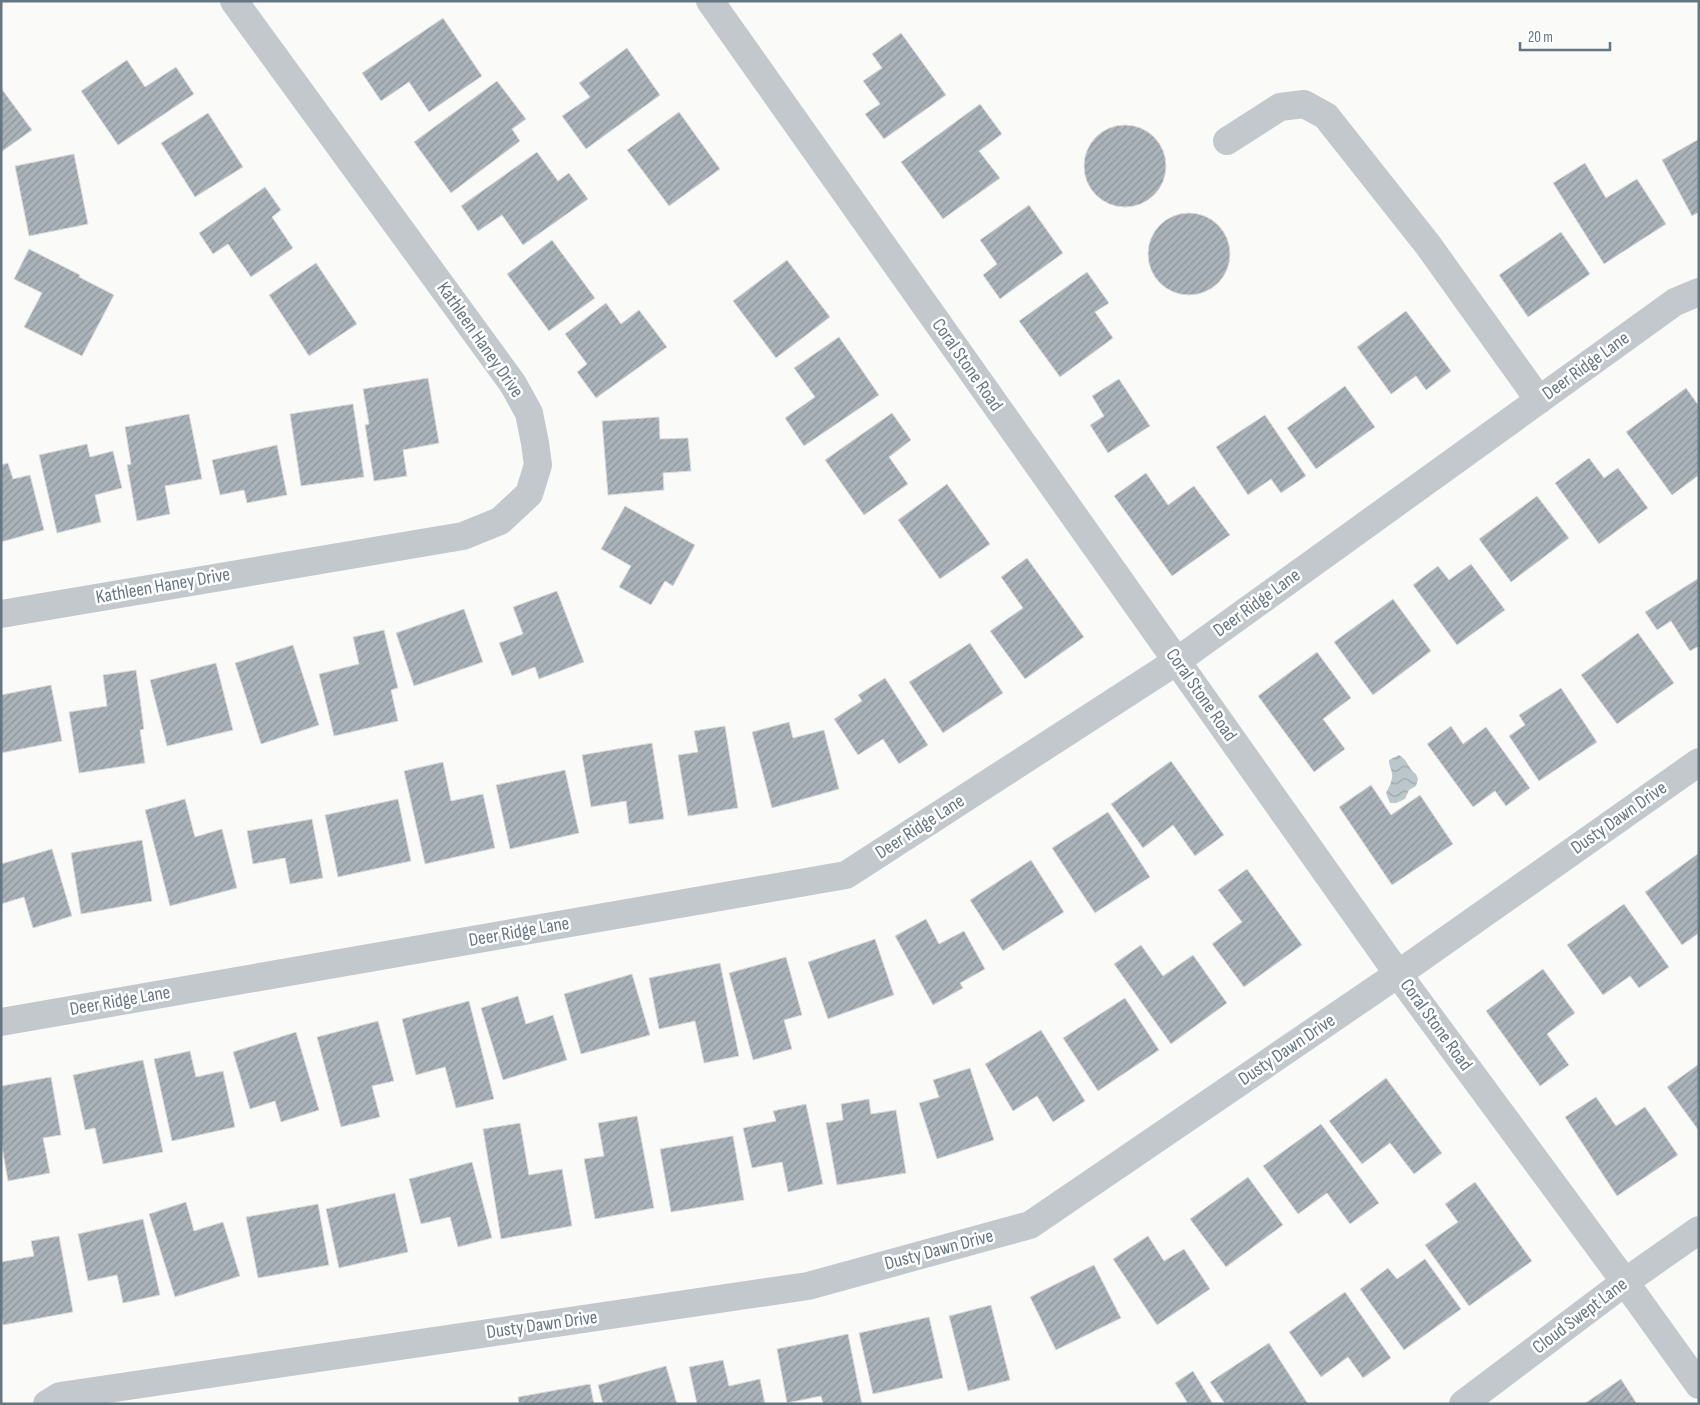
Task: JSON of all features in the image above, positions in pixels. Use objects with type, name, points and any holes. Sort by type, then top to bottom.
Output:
[{"type":"street","name":"Kathleen Haney Drive","points":[[1,614],[463,536],[500,521],[529,494],[538,465],[535,443],[529,413],[513,384],[234,1]]},
{"type":"street","name":"Coral Stone Road","points":[[710,1],[1398,974],[1699,1385]]},
{"type":"street","points":[[1227,141],[1280,107],[1304,104],[1326,116],[1428,245],[1539,400]]},
{"type":"street","name":"Deer Ridge Lane","points":[[1,1022],[846,875],[1177,661],[1675,302],[1699,292]]},
{"type":"street","name":"Dusty Dawn Drive","points":[[47,1404],[60,1396],[808,1286],[1030,1226],[1398,974],[1699,762]]},
{"type":"street","name":"Cloud Swept Lane","points":[[1463,1404],[1625,1282],[1699,1230]]},
{"type":"water","points":[[1399,755],[1416,774],[1418,779],[1416,786],[1409,790],[1405,799],[1396,803],[1390,803],[1386,793],[1392,776],[1389,760]]},
{"type":"building","points":[[443,18],[482,76],[429,112],[409,82],[381,101],[362,73]]},
{"type":"building","points":[[901,33],[946,95],[884,139],[865,114],[880,104],[863,81],[882,68],[872,54]]},
{"type":"building","points":[[627,48],[660,95],[586,149],[562,116],[590,97],[579,83]]},
{"type":"building","points":[[127,60],[145,87],[176,67],[194,94],[118,145],[81,91]]},
{"type":"building","points":[[497,81],[526,119],[512,129],[520,141],[451,193],[414,142]]},
{"type":"building","points":[[1,88],[32,130],[1,152]]},
{"type":"building","points":[[980,104],[1002,134],[979,151],[1000,178],[943,219],[901,162]]},
{"type":"building","points":[[679,112],[720,169],[669,206],[627,150]]},
{"type":"building","points":[[208,113],[243,167],[195,197],[161,143]]},
{"type":"building","points":[[1125,125],[1141,128],[1154,137],[1163,150],[1166,166],[1163,182],[1154,195],[1141,204],[1125,207],[1109,204],[1096,195],[1087,182],[1084,166],[1087,150],[1096,137],[1109,128]]},
{"type":"building","points":[[1699,139],[1699,212],[1692,216],[1662,160]]},
{"type":"building","points":[[537,152],[558,181],[569,173],[588,199],[523,245],[502,215],[478,231],[461,206]]},
{"type":"building","points":[[74,154],[88,224],[29,236],[15,166]]},
{"type":"building","points":[[1585,163],[1606,198],[1637,179],[1666,224],[1604,264],[1553,183]]},
{"type":"building","points":[[265,187],[281,210],[272,217],[293,248],[251,277],[228,244],[213,254],[199,233]]},
{"type":"building","points":[[1029,205],[1063,253],[1000,299],[983,275],[997,264],[980,240]]},
{"type":"building","points":[[1181,213],[1197,213],[1212,220],[1223,231],[1230,246],[1227,270],[1218,283],[1197,295],[1181,295],[1166,288],[1155,277],[1148,262],[1148,246],[1155,231],[1166,220]]},
{"type":"building","points":[[1561,232],[1590,274],[1528,317],[1499,275]]},
{"type":"building","points":[[552,240],[595,298],[549,331],[507,274]]},
{"type":"building","points":[[29,249],[114,295],[82,356],[24,327],[42,293],[14,279]]},
{"type":"building","points":[[787,260],[830,317],[776,358],[733,301]]},
{"type":"building","points":[[316,263],[357,324],[309,356],[269,295]]},
{"type":"building","points":[[1087,272],[1109,303],[1095,312],[1113,338],[1060,377],[1019,321]]},
{"type":"building","points":[[606,303],[621,324],[639,310],[667,347],[596,398],[577,372],[587,364],[565,334]]},
{"type":"building","points":[[1406,311],[1451,371],[1426,390],[1416,376],[1391,394],[1357,347]]},
{"type":"building","points":[[839,337],[879,395],[804,446],[785,418],[815,397],[794,368]]},
{"type":"building","points":[[428,378],[439,443],[403,450],[407,476],[374,481],[365,425],[369,424],[363,389]]},
{"type":"building","points":[[1119,379],[1150,426],[1108,453],[1090,425],[1104,416],[1092,396]]},
{"type":"building","points":[[1345,386],[1375,427],[1316,469],[1287,428]]},
{"type":"building","points":[[1686,388],[1699,406],[1699,475],[1672,495],[1626,432]]},
{"type":"building","points":[[353,404],[364,477],[301,486],[290,414]]},
{"type":"building","points":[[892,413],[911,440],[889,457],[908,484],[864,515],[825,460]]},
{"type":"building","points":[[189,414],[202,479],[165,486],[170,514],[137,521],[127,465],[131,464],[125,427]]},
{"type":"building","points":[[1265,415],[1306,476],[1281,493],[1271,479],[1248,495],[1216,447]]},
{"type":"building","points":[[659,417],[660,439],[688,438],[691,471],[663,473],[664,490],[608,495],[602,421]]},
{"type":"building","points":[[87,444],[90,457],[113,451],[122,488],[95,495],[101,522],[57,533],[39,455]]},
{"type":"building","points":[[277,445],[287,495],[247,503],[244,490],[220,495],[212,460]]},
{"type":"building","points":[[1589,458],[1604,478],[1618,468],[1648,508],[1599,544],[1555,483]]},
{"type":"building","points":[[8,463],[13,479],[30,475],[44,530],[1,542],[1,465]]},
{"type":"building","points":[[1146,473],[1168,505],[1194,486],[1230,535],[1172,576],[1114,496]]},
{"type":"building","points":[[947,484],[990,544],[940,579],[898,520]]},
{"type":"building","points":[[1537,496],[1569,538],[1511,582],[1479,539]]},
{"type":"building","points":[[625,506],[695,545],[673,586],[665,581],[651,605],[619,587],[631,566],[601,549]]},
{"type":"building","points":[[1027,558],[1084,637],[1025,679],[990,631],[1023,608],[1001,577]]},
{"type":"building","points":[[1471,564],[1505,610],[1457,645],[1413,585],[1438,566],[1449,580]]},
{"type":"building","points":[[1699,578],[1699,646],[1690,651],[1671,621],[1657,630],[1645,612]]},
{"type":"building","points":[[557,591],[584,662],[539,679],[535,667],[512,676],[499,643],[523,634],[513,607]]},
{"type":"building","points":[[1393,599],[1431,651],[1373,695],[1334,642]]},
{"type":"building","points":[[464,609],[483,662],[414,686],[396,633]]},
{"type":"building","points":[[384,630],[398,688],[391,690],[398,721],[334,736],[319,674],[359,664],[353,637]]},
{"type":"building","points":[[1638,633],[1674,683],[1617,724],[1581,675]]},
{"type":"building","points":[[970,643],[1003,693],[943,733],[909,682]]},
{"type":"building","points":[[293,645],[319,725],[261,744],[235,663]]},
{"type":"building","points":[[1317,652],[1351,698],[1323,719],[1345,749],[1314,772],[1258,696]]},
{"type":"building","points":[[216,663],[233,730],[167,746],[150,680]]},
{"type":"building","points":[[136,670],[144,729],[140,730],[145,763],[79,773],[69,712],[107,706],[103,675]]},
{"type":"building","points":[[885,678],[928,745],[899,764],[883,739],[858,755],[834,719],[862,701],[858,695]]},
{"type":"building","points":[[51,685],[62,741],[1,753],[1,695]]},
{"type":"building","points":[[1561,688],[1597,742],[1539,781],[1509,736],[1525,725],[1519,715]]},
{"type":"building","points":[[789,722],[793,738],[824,730],[839,789],[772,808],[752,732]]},
{"type":"building","points":[[725,726],[738,808],[688,816],[678,755],[698,752],[694,731]]},
{"type":"building","points":[[1451,726],[1463,744],[1486,727],[1530,788],[1506,806],[1495,791],[1473,807],[1427,744]]},
{"type":"building","points":[[652,743],[664,819],[629,824],[626,801],[591,807],[582,755]]},
{"type":"building","points":[[1171,761],[1224,835],[1195,856],[1173,825],[1143,848],[1111,804]]},
{"type":"building","points":[[443,762],[451,801],[483,794],[495,848],[425,864],[404,771]]},
{"type":"building","points":[[565,770],[579,833],[510,849],[496,785]]},
{"type":"building","points":[[1371,785],[1391,815],[1420,795],[1453,844],[1392,885],[1339,807]]},
{"type":"building","points":[[185,799],[195,837],[222,829],[237,888],[170,906],[145,810]]},
{"type":"building","points":[[398,799],[411,861],[338,877],[325,815]]},
{"type":"building","points":[[1108,812],[1150,877],[1095,913],[1052,848]]},
{"type":"building","points":[[312,819],[323,878],[290,884],[285,858],[253,864],[247,831]]},
{"type":"building","points":[[142,840],[152,901],[81,914],[71,853]]},
{"type":"building","points":[[52,849],[72,916],[33,928],[24,897],[1,904],[1,864]]},
{"type":"building","points":[[1699,853],[1699,933],[1682,945],[1645,892]]},
{"type":"building","points":[[1031,860],[1064,912],[1003,951],[970,900]]},
{"type":"building","points":[[1247,869],[1302,945],[1244,987],[1212,944],[1242,922],[1218,890]]},
{"type":"building","points":[[1624,904],[1669,967],[1639,988],[1630,976],[1603,995],[1567,945]]},
{"type":"building","points":[[926,919],[939,944],[964,931],[985,969],[960,983],[963,988],[933,1005],[895,936]]},
{"type":"building","points":[[875,939],[894,995],[828,1019],[808,962]]},
{"type":"building","points":[[1141,945],[1163,976],[1193,955],[1227,1003],[1171,1044],[1114,964]]},
{"type":"building","points":[[786,957],[802,1015],[784,1020],[792,1049],[753,1060],[729,973]]},
{"type":"building","points":[[720,963],[739,1056],[704,1063],[695,1021],[659,1029],[649,978]]},
{"type":"building","points":[[1543,969],[1575,1013],[1547,1034],[1569,1065],[1540,1086],[1486,1011]]},
{"type":"building","points":[[632,974],[650,1035],[581,1054],[564,994]]},
{"type":"building","points":[[518,996],[526,1024],[553,1015],[567,1060],[503,1080],[481,1008]]},
{"type":"building","points":[[1125,998],[1159,1050],[1098,1091],[1063,1038]]},
{"type":"building","points":[[469,1001],[494,1099],[456,1108],[445,1067],[416,1075],[402,1019]]},
{"type":"building","points":[[378,1021],[394,1081],[372,1086],[380,1117],[341,1127],[317,1037]]},
{"type":"building","points":[[1041,1030],[1085,1101],[1053,1122],[1037,1096],[1013,1111],[985,1064]]},
{"type":"building","points":[[296,1032],[319,1110],[281,1122],[275,1101],[250,1109],[233,1052]]},
{"type":"building","points":[[190,1051],[196,1077],[223,1071],[235,1127],[172,1141],[154,1059]]},
{"type":"building","points":[[143,1060],[163,1152],[103,1164],[95,1128],[85,1130],[73,1075]]},
{"type":"building","points":[[1699,1064],[1699,1131],[1667,1087]]},
{"type":"building","points":[[970,1068],[994,1140],[937,1159],[919,1103],[939,1097],[933,1080]]},
{"type":"building","points":[[51,1077],[61,1135],[43,1138],[50,1173],[8,1181],[1,1141],[1,1086]]},
{"type":"building","points":[[1386,1078],[1442,1153],[1414,1174],[1390,1143],[1362,1164],[1329,1121]]},
{"type":"building","points":[[1596,1097],[1616,1126],[1645,1107],[1678,1155],[1617,1196],[1565,1117]]},
{"type":"building","points":[[869,1099],[871,1114],[896,1110],[906,1173],[837,1185],[826,1123],[843,1120],[841,1104]]},
{"type":"building","points":[[806,1104],[823,1184],[788,1192],[782,1162],[752,1168],[743,1128],[776,1121],[773,1111]]},
{"type":"building","points":[[637,1116],[654,1208],[595,1219],[584,1159],[604,1156],[598,1123]]},
{"type":"building","points":[[520,1123],[529,1175],[562,1169],[572,1226],[501,1239],[483,1129]]},
{"type":"building","points":[[1321,1124],[1379,1203],[1350,1224],[1327,1193],[1298,1214],[1263,1166]]},
{"type":"building","points":[[733,1136],[744,1200],[671,1212],[660,1149]]},
{"type":"building","points":[[472,1162],[492,1238],[458,1247],[450,1217],[421,1224],[409,1179]]},
{"type":"building","points":[[1248,1177],[1283,1225],[1226,1267],[1190,1219]]},
{"type":"building","points":[[1475,1182],[1532,1261],[1469,1306],[1425,1245],[1458,1222],[1445,1204]]},
{"type":"building","points":[[395,1193],[408,1252],[339,1268],[326,1209]]},
{"type":"building","points":[[186,1202],[194,1231],[223,1222],[240,1276],[175,1297],[149,1214]]},
{"type":"building","points":[[318,1204],[329,1265],[258,1278],[246,1217]]},
{"type":"building","points":[[143,1219],[160,1295],[123,1303],[117,1275],[88,1281],[78,1234]]},
{"type":"building","points":[[59,1236],[73,1312],[3,1325],[1,1314],[1,1262],[34,1256],[31,1241]]},
{"type":"building","points":[[1148,1236],[1164,1261],[1184,1249],[1210,1289],[1157,1325],[1113,1259]]},
{"type":"building","points":[[1425,1259],[1461,1309],[1404,1350],[1360,1289],[1388,1268],[1397,1279]]},
{"type":"building","points":[[1094,1265],[1121,1318],[1056,1350],[1030,1297]]},
{"type":"building","points":[[1345,1292],[1391,1358],[1363,1378],[1348,1357],[1321,1377],[1289,1332]]},
{"type":"building","points":[[991,1305],[1010,1380],[968,1391],[949,1316]]},
{"type":"building","points":[[929,1317],[943,1378],[873,1394],[859,1333]]},
{"type":"building","points":[[848,1334],[862,1404],[823,1404],[821,1396],[787,1403],[777,1349]]},
{"type":"building","points":[[1269,1343],[1308,1404],[1225,1404],[1210,1382]]},
{"type":"building","points":[[723,1360],[729,1386],[760,1379],[765,1404],[697,1404],[689,1367]]},
{"type":"building","points":[[666,1366],[677,1404],[603,1404],[598,1385]]},
{"type":"building","points":[[1193,1371],[1213,1404],[1184,1404],[1187,1402],[1175,1383]]},
{"type":"building","points":[[1621,1379],[1637,1404],[1584,1404]]},
{"type":"building","points":[[590,1384],[594,1404],[519,1404],[518,1397]]}]
